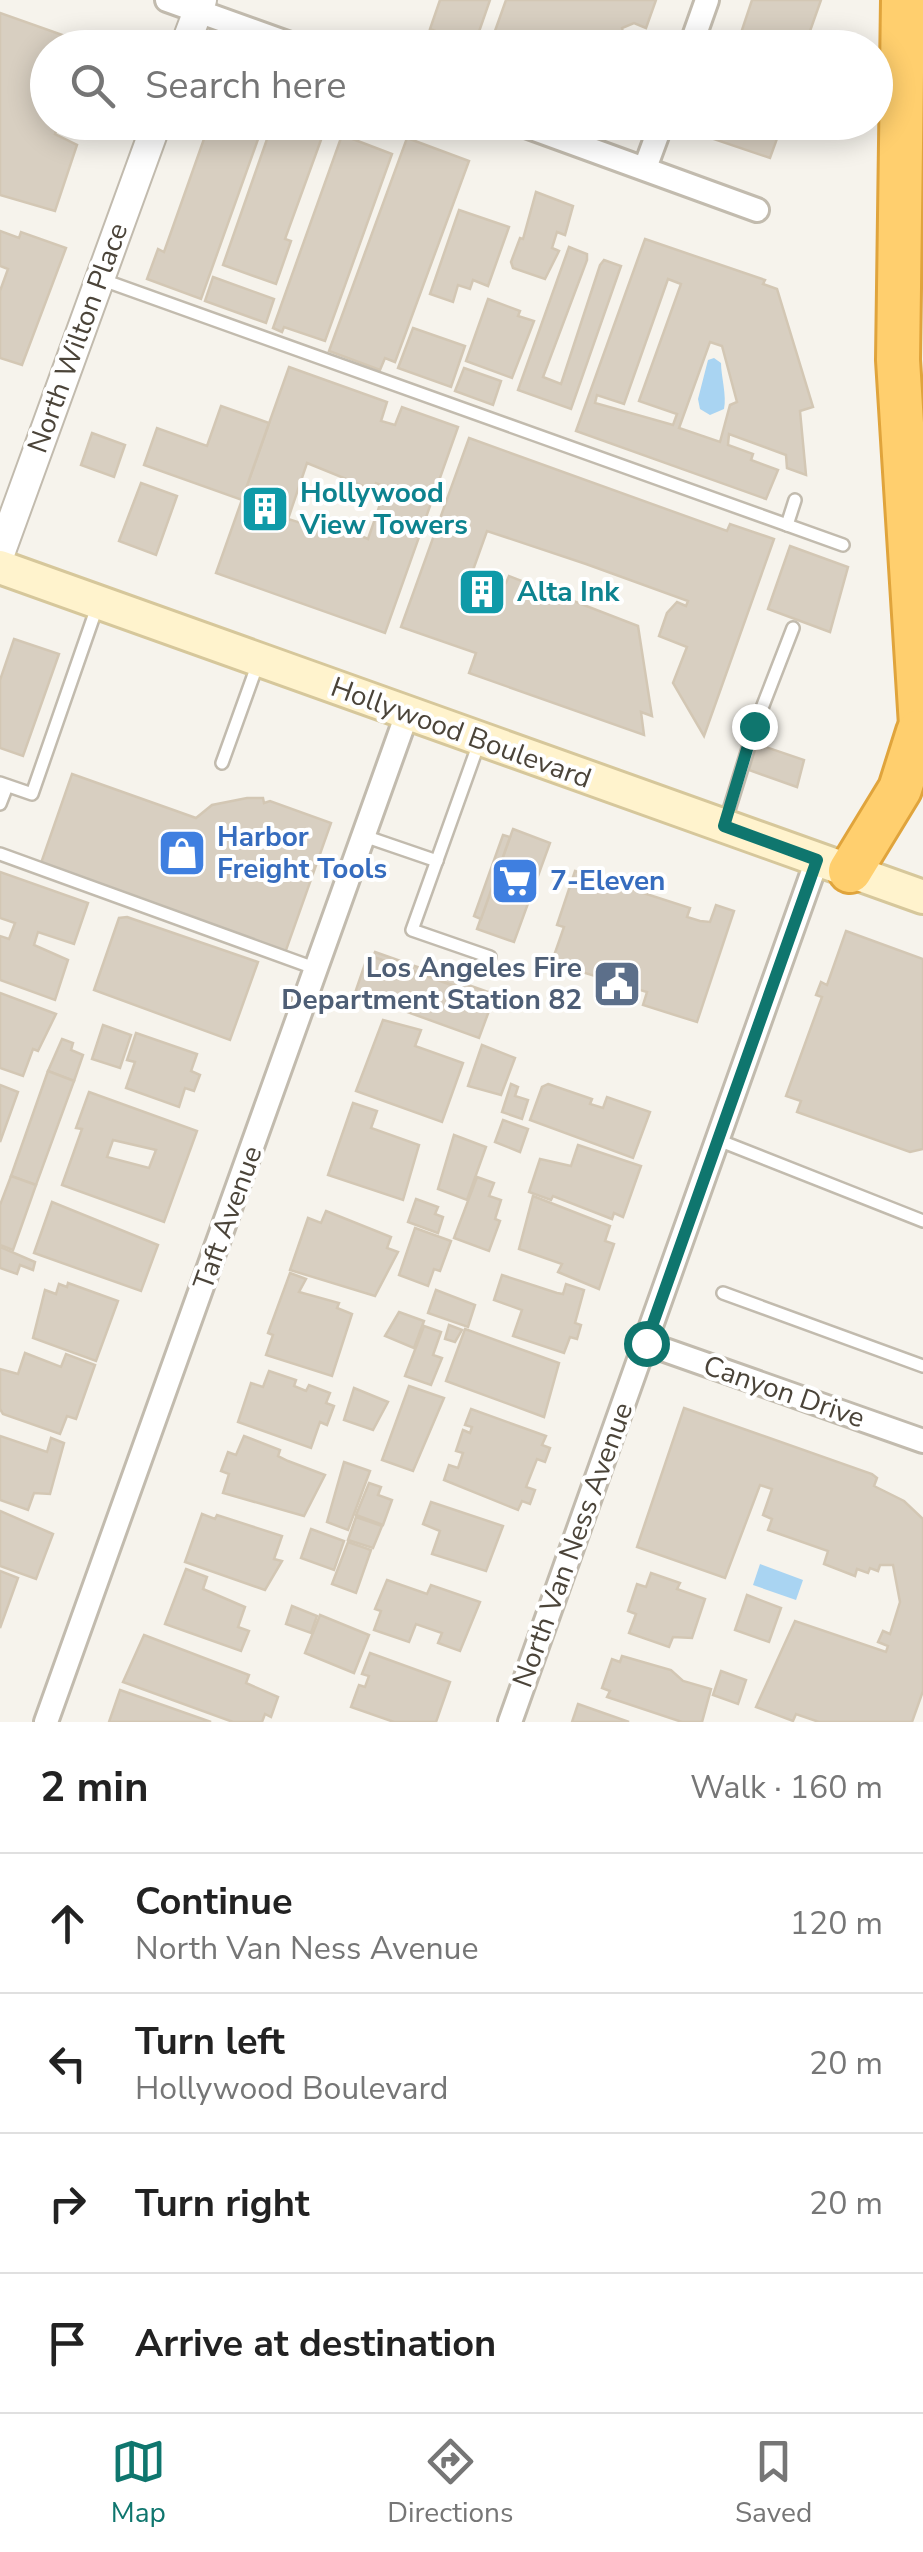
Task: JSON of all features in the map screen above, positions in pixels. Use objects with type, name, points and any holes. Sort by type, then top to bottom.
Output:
[{"type":"highway","points":[[833,866],[900,789],[921,745],[898,360],[904,0]]},
{"type":"main road","name":"Hollywood Boulevard","points":[[0,567],[923,897]]},
{"type":"street","points":[[167,0],[200,6],[258,30]]},
{"type":"street","points":[[696,30],[707,0]]},
{"type":"street","points":[[191,30],[200,6]]},
{"type":"street","name":"North Wilton Place","points":[[0,554],[150,140]]},
{"type":"street","points":[[566,140],[757,210]]},
{"type":"street","points":[[645,168],[655,140]]},
{"type":"street","name":"Taft Avenue","points":[[46,1722],[407,714]]},
{"type":"street","name":"North Van Ness Avenue","points":[[510,1722],[718,1140],[833,866]]},
{"type":"street","name":"Canyon Drive","points":[[646,1343],[923,1441]]},
{"type":"lane","points":[[99,278],[843,545]]},
{"type":"lane","points":[[787,525],[795,500]]},
{"type":"lane","points":[[0,804],[4,784],[32,794],[99,603]]},
{"type":"lane","points":[[724,826],[754,726],[793,628]]},
{"type":"lane","points":[[222,763],[260,661]]},
{"type":"lane","points":[[480,740],[412,930],[490,957]]},
{"type":"lane","points":[[364,836],[436,861]]},
{"type":"lane","points":[[0,854],[316,969]]},
{"type":"lane","points":[[718,1140],[923,1221]]},
{"type":"lane","points":[[723,1292],[923,1366]]},
{"type":"water","points":[[714,358],[721,363],[725,404],[724,409],[710,415],[700,409],[698,399],[708,360]]},
{"type":"water","points":[[760,1564],[803,1580],[796,1600],[753,1585]]},
{"type":"building","points":[[440,0],[490,0],[480,30],[430,29]]},
{"type":"building","points":[[506,0],[656,0],[646,28],[634,23],[622,30],[495,30]]},
{"type":"building","points":[[752,0],[821,0],[810,30],[742,30]]},
{"type":"building","points":[[0,13],[48,30],[30,30],[30,140],[67,140],[77,145],[55,211],[0,195]]},
{"type":"building","points":[[204,140],[258,140],[201,299],[147,279],[158,249],[164,252]]},
{"type":"building","points":[[267,140],[321,140],[285,239],[291,241],[276,284],[223,265]]},
{"type":"building","points":[[340,140],[355,140],[392,154],[325,341],[284,327],[282,332],[273,328]]},
{"type":"building","points":[[406,140],[469,161],[395,362],[385,358],[380,370],[329,351]]},
{"type":"building","points":[[717,140],[776,140],[770,158]]},
{"type":"building","points":[[536,192],[573,206],[565,235],[557,232],[552,248],[559,251],[545,279],[513,268],[511,262],[520,238],[523,239]]},
{"type":"building","points":[[459,210],[509,227],[488,286],[473,280],[470,289],[458,285],[453,302],[430,294]]},
{"type":"building","points":[[0,231],[19,238],[21,232],[66,248],[22,365],[0,358],[0,291],[8,269],[0,266]]},
{"type":"building","points":[[645,239],[765,280],[763,284],[777,289],[813,407],[800,411],[806,475],[787,468],[786,455],[729,434],[728,445],[753,454],[751,460],[778,470],[766,499],[576,431]],"holes":[[[668,279],[681,284],[639,401],[677,414],[673,425],[595,403],[597,395],[624,404]],[[710,342],[722,346],[737,402],[730,405],[720,442],[679,428]]]},
{"type":"building","points":[[569,247],[587,254],[587,260],[543,377],[561,384],[600,265],[604,260],[621,266],[571,409],[518,390]]},
{"type":"building","points":[[213,277],[274,299],[266,323],[205,301]]},
{"type":"building","points":[[488,299],[534,321],[512,378],[466,361]]},
{"type":"building","points":[[413,328],[465,346],[451,387],[398,368]]},
{"type":"building","name":"Hollywood View Towers","points":[[289,367],[387,402],[381,421],[395,425],[402,407],[458,427],[385,633],[216,573]],"holes":[[[307,463],[373,490],[376,483],[386,487],[368,539],[326,521],[312,519],[310,526],[288,519]]]},
{"type":"building","points":[[464,368],[501,381],[493,405],[455,391]]},
{"type":"building","points":[[221,406],[269,423],[242,500],[144,465],[157,428],[207,446]]},
{"type":"building","points":[[92,433],[125,445],[114,477],[81,465]]},
{"type":"building","name":"Alta Ink","points":[[469,438],[727,531],[730,524],[774,539],[704,736],[673,683],[687,647],[659,636],[667,613],[677,602],[686,606],[688,601],[586,564],[487,531],[473,570],[506,583],[509,576],[638,626],[652,716],[641,712],[644,735],[469,673],[476,653],[401,627]]},
{"type":"building","points":[[141,483],[177,496],[156,555],[119,541]]},
{"type":"building","points":[[790,546],[848,567],[830,632],[768,609]]},
{"type":"building","points":[[14,639],[59,654],[23,756],[0,748],[0,680]]},
{"type":"building","points":[[757,744],[804,760],[797,787],[749,770]]},
{"type":"building","name":"Harbor Freight Tools","points":[[72,774],[196,818],[212,805],[263,798],[264,803],[270,801],[331,823],[285,953],[40,866]]},
{"type":"building","name":"7-Eleven","points":[[513,829],[550,843],[514,942],[477,929]]},
{"type":"building","points":[[503,835],[510,837],[481,919],[474,916]]},
{"type":"building","points":[[575,871],[690,908],[687,917],[700,921],[710,922],[716,905],[734,911],[697,1022],[643,1005],[647,992],[566,967],[563,976],[549,970],[564,927],[557,925]]},
{"type":"building","points":[[0,872],[88,903],[74,944],[38,932],[34,945],[68,960],[55,1000],[0,980],[0,936],[9,939],[15,923],[0,918]]},
{"type":"building","points":[[127,917],[258,962],[230,1040],[94,990],[119,918]]},
{"type":"building","points":[[846,931],[923,959],[923,1149],[910,1152],[797,1112],[801,1101],[786,1096],[822,997],[816,995],[821,982],[827,985]]},
{"type":"building","points":[[375,952],[491,993],[489,998],[373,957]]},
{"type":"building","points":[[368,955],[493,1000],[479,1038],[355,993]]},
{"type":"building","points":[[0,993],[56,1014],[38,1051],[33,1049],[23,1076],[0,1068]]},
{"type":"building","points":[[383,1020],[421,1030],[415,1046],[463,1063],[442,1122],[356,1091]]},
{"type":"building","points":[[103,1025],[131,1035],[120,1068],[92,1059]]},
{"type":"building","points":[[136,1033],[197,1054],[191,1071],[200,1075],[194,1091],[185,1088],[179,1107],[126,1088],[135,1062],[127,1060]]},
{"type":"building","points":[[62,1039],[73,1043],[71,1050],[83,1055],[74,1081],[48,1071]]},
{"type":"building","points":[[482,1045],[515,1058],[501,1095],[468,1086]]},
{"type":"building","points":[[48,1071],[74,1081],[36,1185],[11,1176]]},
{"type":"building","points":[[511,1084],[518,1087],[515,1096],[528,1100],[522,1119],[502,1112]]},
{"type":"building","points":[[548,1084],[592,1099],[590,1104],[603,1108],[607,1097],[650,1112],[633,1158],[530,1120],[542,1087]]},
{"type":"building","points":[[0,1085],[18,1092],[0,1142]]},
{"type":"building","points":[[89,1092],[197,1131],[164,1222],[62,1185],[82,1129],[76,1128]],"holes":[[[113,1140],[156,1150],[149,1168],[107,1157]]]},
{"type":"building","points":[[353,1103],[377,1111],[371,1128],[419,1145],[403,1200],[328,1175]]},
{"type":"building","points":[[503,1120],[528,1129],[520,1152],[495,1142]]},
{"type":"building","points":[[454,1135],[486,1147],[467,1200],[438,1189]]},
{"type":"building","points":[[578,1145],[641,1166],[623,1217],[614,1213],[612,1219],[553,1196],[551,1200],[529,1192],[540,1159],[571,1166]]},
{"type":"building","points":[[11,1176],[36,1185],[13,1250],[0,1245],[0,1205]]},
{"type":"building","points":[[477,1177],[494,1183],[489,1196],[501,1200],[495,1219],[500,1221],[489,1251],[454,1238]]},
{"type":"building","points":[[533,1196],[610,1226],[605,1241],[614,1244],[599,1289],[558,1272],[562,1264],[519,1249]]},
{"type":"building","points":[[416,1199],[438,1207],[435,1214],[443,1217],[438,1233],[408,1222]]},
{"type":"building","points":[[52,1202],[158,1245],[141,1291],[34,1253]]},
{"type":"building","points":[[326,1211],[391,1237],[387,1248],[398,1252],[375,1296],[290,1270],[308,1218],[321,1223]]},
{"type":"building","points":[[415,1228],[451,1241],[440,1271],[434,1269],[428,1286],[399,1275]]},
{"type":"building","points":[[0,1247],[35,1262],[33,1270],[20,1265],[17,1274],[0,1268]]},
{"type":"building","points":[[290,1273],[306,1279],[299,1292],[339,1303],[337,1308],[352,1314],[332,1376],[266,1355],[273,1335],[268,1333]]},
{"type":"building","points":[[502,1275],[557,1293],[563,1294],[566,1284],[584,1290],[575,1323],[581,1325],[577,1339],[570,1337],[564,1353],[513,1336],[522,1310],[494,1300]]},
{"type":"building","points":[[68,1283],[118,1301],[96,1361],[33,1338],[45,1290],[56,1294],[59,1284],[67,1287]]},
{"type":"building","points":[[436,1290],[475,1305],[468,1327],[428,1313]]},
{"type":"building","points":[[399,1312],[424,1321],[414,1348],[385,1336]]},
{"type":"building","points":[[449,1325],[462,1330],[455,1342],[445,1339]]},
{"type":"building","points":[[424,1326],[441,1332],[433,1355],[442,1358],[431,1385],[405,1376]]},
{"type":"building","points":[[465,1329],[559,1363],[544,1417],[446,1381]]},
{"type":"building","points":[[25,1353],[61,1367],[66,1354],[95,1365],[76,1419],[67,1416],[60,1434],[3,1414],[0,1409],[0,1369],[18,1374]]},
{"type":"building","points":[[269,1371],[296,1380],[294,1386],[306,1391],[309,1385],[330,1393],[326,1403],[334,1406],[327,1425],[320,1422],[311,1448],[238,1422],[251,1383],[263,1387]]},
{"type":"building","points":[[409,1386],[444,1398],[413,1471],[382,1460]]},
{"type":"building","points":[[354,1388],[388,1402],[373,1430],[344,1420]]},
{"type":"building","points":[[684,1408],[872,1474],[877,1478],[874,1486],[904,1501],[923,1519],[923,1691],[912,1722],[819,1722],[796,1714],[793,1721],[756,1707],[795,1621],[886,1652],[888,1646],[878,1642],[883,1631],[890,1634],[900,1602],[893,1565],[880,1565],[878,1571],[870,1568],[868,1573],[857,1569],[855,1576],[824,1564],[828,1551],[768,1530],[772,1519],[763,1515],[772,1489],[760,1485],[725,1578],[637,1547]]},
{"type":"building","points":[[471,1409],[546,1436],[542,1445],[550,1448],[545,1462],[537,1459],[526,1487],[535,1490],[530,1504],[522,1501],[518,1510],[444,1480],[449,1465],[458,1468],[463,1453],[456,1451],[463,1430],[470,1433],[472,1427],[465,1425]]},
{"type":"building","points":[[0,1436],[47,1452],[51,1438],[64,1443],[50,1494],[34,1493],[28,1510],[0,1500]]},
{"type":"building","points":[[244,1436],[280,1450],[278,1456],[288,1461],[325,1475],[304,1516],[223,1493],[229,1474],[221,1471],[228,1452],[236,1455]]},
{"type":"building","points":[[344,1462],[370,1471],[348,1530],[327,1522]]},
{"type":"building","points":[[369,1483],[381,1487],[378,1495],[392,1500],[383,1525],[356,1515]]},
{"type":"building","points":[[431,1502],[503,1526],[486,1571],[432,1554],[440,1531],[423,1524]]},
{"type":"building","points":[[0,1511],[53,1534],[36,1579],[0,1566]]},
{"type":"building","points":[[202,1514],[215,1519],[217,1515],[282,1536],[274,1559],[282,1561],[265,1590],[185,1562]]},
{"type":"building","points":[[356,1517],[382,1526],[373,1548],[348,1540]]},
{"type":"building","points":[[311,1529],[344,1541],[334,1570],[301,1558]]},
{"type":"building","points":[[348,1542],[371,1550],[356,1593],[332,1584]]},
{"type":"building","points":[[186,1569],[207,1577],[203,1589],[245,1607],[238,1627],[249,1631],[241,1651],[165,1624]]},
{"type":"building","points":[[0,1571],[18,1578],[0,1628]]},
{"type":"building","points":[[651,1573],[680,1583],[677,1589],[705,1599],[692,1638],[673,1637],[669,1647],[629,1633],[636,1614],[628,1611],[637,1584],[646,1587]]},
{"type":"building","points":[[387,1580],[427,1594],[431,1585],[480,1602],[460,1651],[438,1643],[442,1633],[416,1624],[409,1642],[374,1630],[381,1611],[375,1609]]},
{"type":"building","points":[[747,1595],[781,1608],[769,1642],[735,1630]]},
{"type":"building","points":[[292,1606],[317,1616],[311,1633],[286,1624]]},
{"type":"building","points":[[320,1615],[369,1635],[354,1673],[305,1653]]},
{"type":"building","points":[[144,1635],[249,1675],[246,1683],[278,1697],[271,1717],[265,1714],[262,1722],[233,1722],[123,1682]]},
{"type":"building","points":[[370,1653],[450,1682],[436,1722],[394,1722],[351,1707],[359,1685],[365,1687],[369,1676],[362,1674]]},
{"type":"building","points":[[622,1656],[671,1670],[683,1681],[711,1689],[702,1722],[682,1722],[607,1697],[610,1691],[602,1688],[612,1659],[620,1662]]},
{"type":"building","points":[[721,1671],[746,1680],[738,1704],[713,1695]]},
{"type":"building","points":[[120,1690],[211,1722],[109,1722]]},
{"type":"building","points":[[578,1704],[629,1722],[572,1722]]},
{"type":"place","name":"Hollywood View Towers","points":[[265,509]]},
{"type":"place","name":"Alta Ink","points":[[482,592]]},
{"type":"place","name":"Harbor Freight Tools","points":[[182,853]]},
{"type":"place","name":"7-Eleven","points":[[515,881]]},
{"type":"place","name":"Los Angeles Fire Department Station 82","points":[[617,984]]},
{"type":"route","points":[[646,1343],[817,860],[724,826],[754,726]]}]
